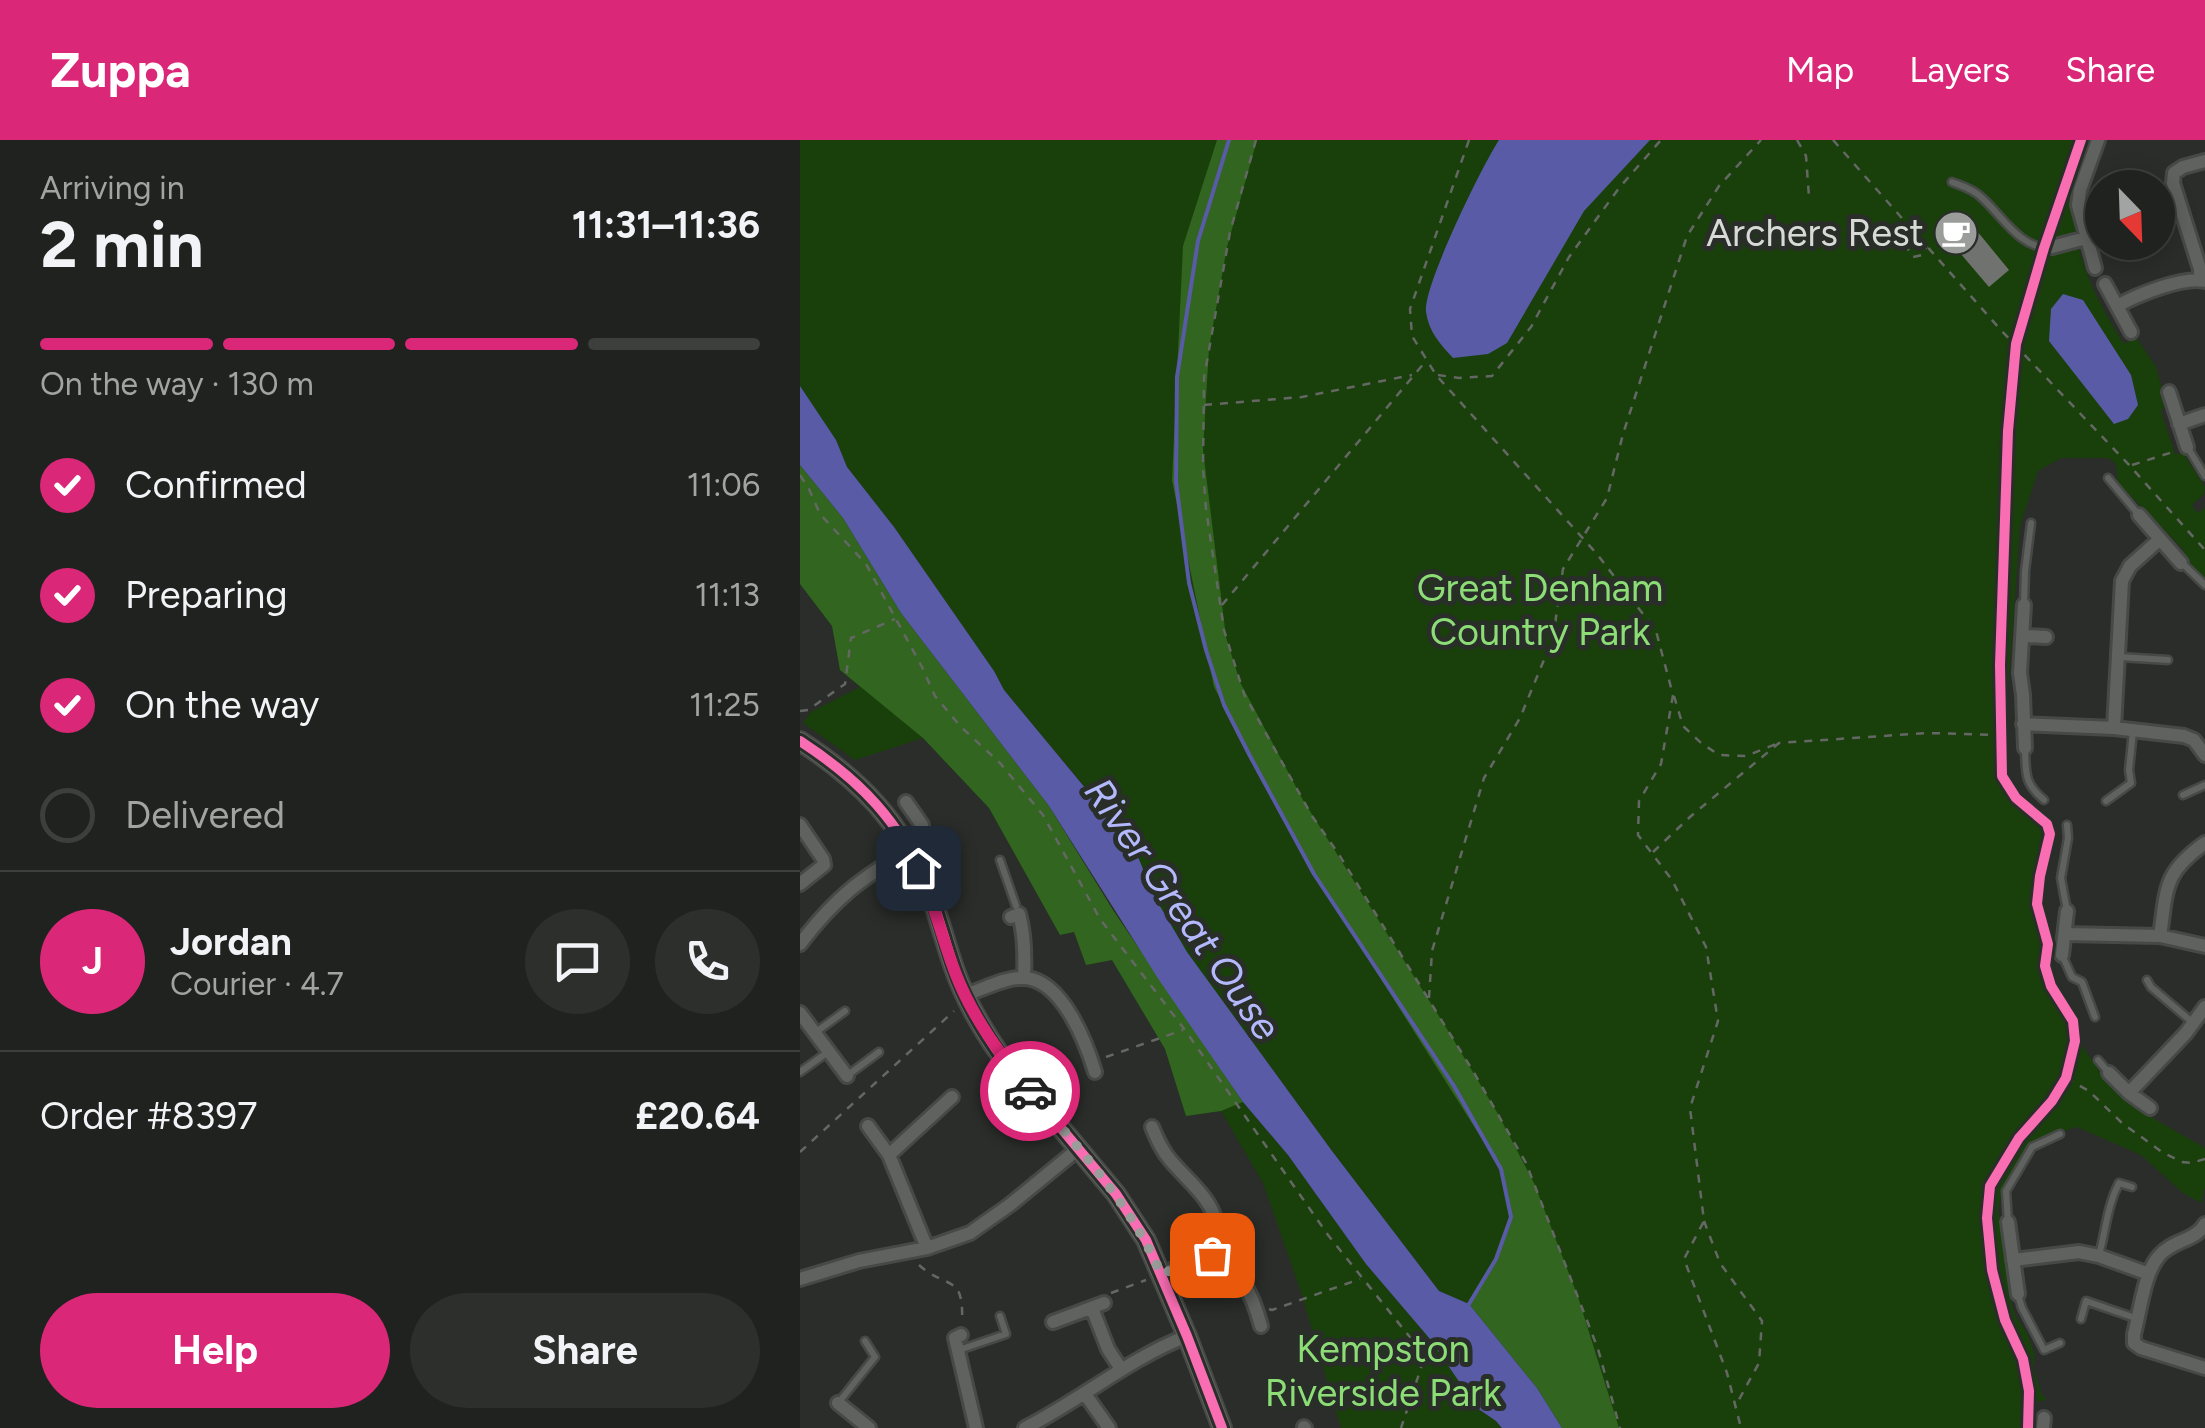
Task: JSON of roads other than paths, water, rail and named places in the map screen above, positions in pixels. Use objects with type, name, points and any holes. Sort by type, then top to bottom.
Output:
[{"type":"street","points":[[2087,170],[2098,140]]},
{"type":"street","points":[[2117,306],[2190,279],[2202,280],[2173,183],[2174,173],[2205,161]]},
{"type":"street","points":[[2085,176],[2078,205],[2085,234]]},
{"type":"street","points":[[2052,248],[2085,238]]},
{"type":"street","points":[[2093,260],[2095,268]]},
{"type":"street","points":[[2106,284],[2132,332]]},
{"type":"street","points":[[2169,392],[2187,447]]},
{"type":"street","points":[[2179,424],[2205,415]]},
{"type":"street","points":[[2139,515],[2181,563]]},
{"type":"street","points":[[2114,728],[2122,581],[2130,566],[2160,539]]},
{"type":"street","points":[[2024,605],[2020,673],[2024,748]]},
{"type":"street","points":[[2024,636],[2046,637]]},
{"type":"street","points":[[2023,724],[2200,735],[2205,756]]},
{"type":"street","points":[[800,741],[852,778],[896,828],[927,887],[967,998],[1000,1056],[1131,1215],[1146,1240],[1222,1428]]},
{"type":"street","points":[[896,828],[915,814]]},
{"type":"street","points":[[800,825],[824,865],[800,884]]},
{"type":"street","points":[[2160,936],[2169,881],[2176,866],[2205,843]]},
{"type":"street","points":[[802,936],[851,886],[909,850]]},
{"type":"street","points":[[2062,956],[2067,911]]},
{"type":"street","points":[[1015,912],[1024,939],[1024,978]]},
{"type":"street","points":[[2065,934],[2204,941]]},
{"type":"street","points":[[967,998],[1008,980],[1024,978],[1039,982],[1074,1018],[1097,1064]]},
{"type":"street","points":[[2129,1093],[2205,1007]]},
{"type":"street","points":[[800,1013],[847,1076]]},
{"type":"street","points":[[2110,1072],[2150,1108]]},
{"type":"street","points":[[889,1155],[952,1096]]},
{"type":"street","points":[[868,1126],[889,1155],[926,1248]]},
{"type":"street","points":[[1158,1132],[1170,1160],[1214,1213],[1218,1241],[1212,1255],[1161,1274]]},
{"type":"street","points":[[800,1279],[948,1242],[986,1223],[1078,1149]]},
{"type":"street","points":[[2008,1222],[2018,1294]]},
{"type":"street","points":[[2203,1232],[2170,1246],[2158,1256],[2149,1274],[2134,1343],[2205,1368]]},
{"type":"street","points":[[2014,1260],[2068,1253],[2099,1256],[2149,1274]]},
{"type":"street","points":[[1212,1255],[1242,1279],[1262,1310],[1262,1326]]},
{"type":"street","points":[[1053,1322],[1098,1306],[1108,1349],[1121,1369]]},
{"type":"street","points":[[961,1335],[954,1338],[976,1428]]},
{"type":"street","points":[[1025,1428],[1161,1346],[1187,1336]]},
{"type":"street","points":[[1085,1394],[1109,1428]]},
{"type":"street","points":[[838,1403],[869,1428]]},
{"type":"lane","points":[[1952,182],[1980,195],[2028,242],[2052,248]]},
{"type":"lane","points":[[2187,447],[2205,476]]},
{"type":"lane","points":[[2108,478],[2139,515]]},
{"type":"lane","points":[[2024,605],[2031,523]]},
{"type":"lane","points":[[2181,563],[2205,585]]},
{"type":"lane","points":[[2118,657],[2168,660]]},
{"type":"lane","points":[[2106,801],[2131,784],[2128,770],[2133,730]]},
{"type":"lane","points":[[2024,748],[2031,789],[2044,800]]},
{"type":"lane","points":[[2183,795],[2205,785]]},
{"type":"lane","points":[[2066,824],[2068,838],[2062,878],[2067,911]]},
{"type":"lane","points":[[1000,860],[1015,912]]},
{"type":"lane","points":[[2062,956],[2072,978],[2082,982],[2096,1017]]},
{"type":"lane","points":[[2148,980],[2151,987],[2193,1022]]},
{"type":"lane","points":[[814,1032],[845,1011]]},
{"type":"lane","points":[[800,1072],[829,1052]]},
{"type":"lane","points":[[847,1076],[879,1052]]},
{"type":"lane","points":[[2098,1060],[2110,1072]]},
{"type":"lane","points":[[2008,1222],[2006,1191],[2032,1148],[2060,1134]]},
{"type":"lane","points":[[2099,1256],[2109,1219],[2108,1204],[2118,1184],[2132,1188]]},
{"type":"lane","points":[[2018,1294],[2044,1350],[2060,1343]]},
{"type":"lane","points":[[2081,1319],[2086,1302],[2138,1318]]},
{"type":"lane","points":[[958,1350],[1006,1334],[1000,1316]]},
{"type":"lane","points":[[838,1403],[876,1357],[864,1341]]},
{"type":"waterway","points":[[1229,140],[1198,241],[1177,377],[1176,482],[1189,583],[1224,705],[1250,756],[1314,874],[1454,1086],[1501,1169],[1511,1217],[1496,1259],[1469,1304]]},
{"type":"place","name":"Archers Rest","points":[[1956,233]]},
{"type":"park label","name":"Great Denham Country Park","points":[[1540,610]]},
{"type":"park label","name":"Kempston Riverside Park","points":[[1383,1371]]},
{"type":"water label","name":"River Great Ouse","points":[[1183,909]]}]
